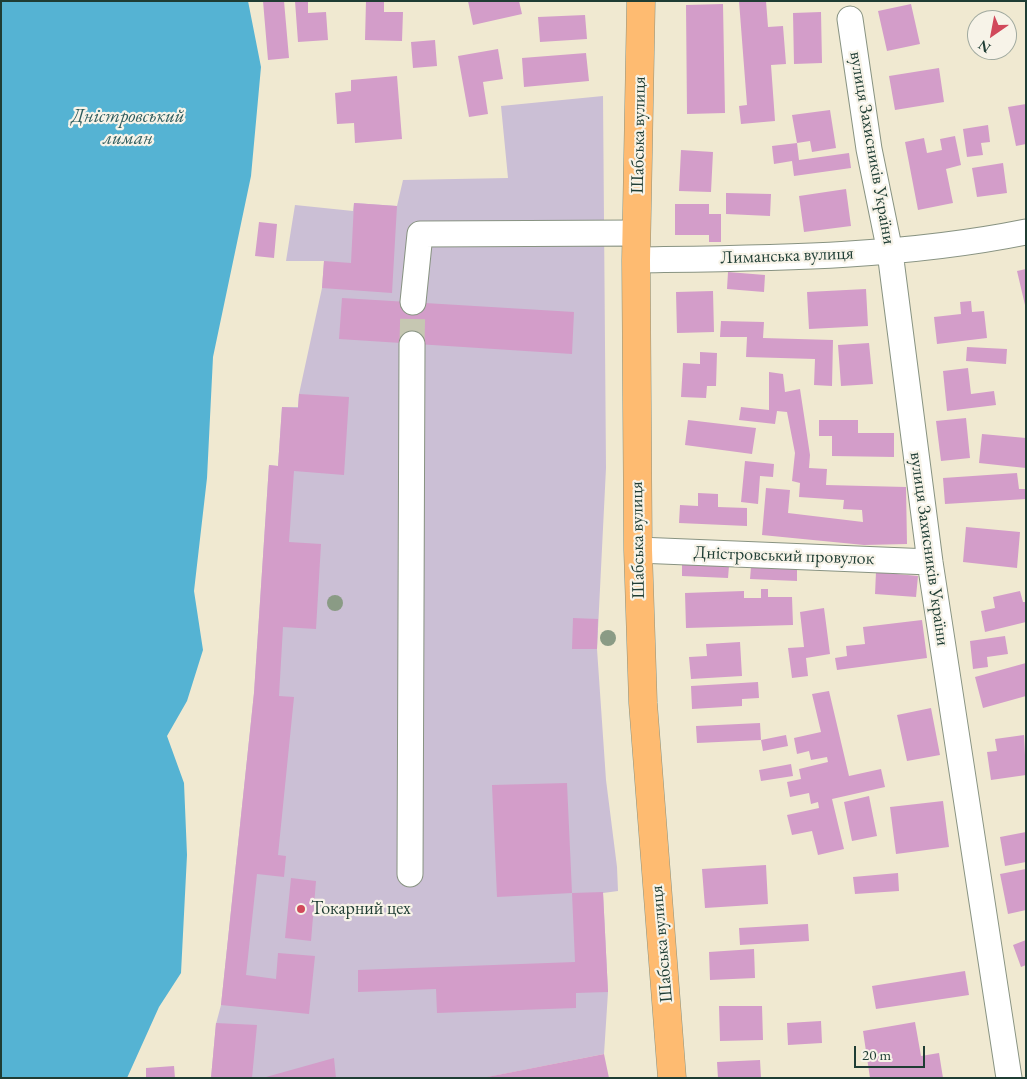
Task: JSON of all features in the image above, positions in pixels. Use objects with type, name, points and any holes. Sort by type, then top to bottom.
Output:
[{"type":"main road","name":"Шабська вулиця","points":[[641,1],[636,260],[638,550],[642,703],[672,1078]]},
{"type":"street","name":"вулиця Захисників України","points":[[850,19],[869,149],[890,252],[930,562],[1009,1078]]},
{"type":"street","name":"Лиманська вулиця","points":[[636,260],[773,258],[890,252],[1026,232]]},
{"type":"street","points":[[413,302],[420,234],[637,233]]},
{"type":"street","points":[[410,874],[412,344]]},
{"type":"street","name":"Дністровський провулок","points":[[638,550],[930,562]]},
{"type":"shaded area","points":[[603,96],[606,468],[597,649],[606,780],[617,867],[618,891],[603,893],[608,992],[604,1054],[483,1078],[211,1078],[216,1024],[221,1005],[254,693],[269,465],[278,466],[282,407],[298,407],[299,394],[322,288],[324,261],[286,261],[295,205],[353,211],[354,203],[397,206],[403,180],[508,178],[501,106]]},
{"type":"water","name":"Дністровський лиман","points":[[1,1],[248,1],[261,67],[251,176],[213,357],[207,478],[194,591],[203,650],[187,701],[167,736],[184,783],[187,855],[181,973],[159,1007],[127,1078],[1,1078]]},
{"type":"building","points":[[263,1],[284,1],[289,58],[268,60]]},
{"type":"building","points":[[295,1],[308,1],[308,13],[326,12],[328,40],[298,42]]},
{"type":"building","points":[[366,1],[384,1],[384,12],[403,12],[402,41],[365,40]]},
{"type":"building","points":[[468,1],[519,1],[522,14],[473,25]]},
{"type":"building","points":[[739,1],[766,1],[768,27],[783,26],[786,64],[771,65],[775,121],[741,124],[739,106],[747,105]]},
{"type":"building","points":[[723,4],[725,113],[687,114],[686,5]]},
{"type":"building","points":[[911,4],[920,44],[887,51],[878,11]]},
{"type":"building","points":[[821,12],[822,63],[794,64],[793,13]]},
{"type":"building","points":[[585,15],[587,39],[540,42],[538,17]]},
{"type":"building","points":[[435,40],[437,66],[413,68],[411,42]]},
{"type":"building","points":[[498,49],[503,79],[483,82],[488,114],[469,117],[458,56]]},
{"type":"building","points":[[586,53],[589,81],[524,87],[522,58]]},
{"type":"building","points":[[939,68],[944,102],[895,110],[889,76]]},
{"type":"building","points":[[397,76],[402,139],[355,143],[354,123],[337,124],[335,93],[351,91],[351,80]]},
{"type":"building","points":[[1026,104],[1026,144],[1016,146],[1008,107]]},
{"type":"building","points":[[830,110],[836,148],[812,152],[810,141],[797,143],[792,115]]},
{"type":"building","points":[[988,125],[990,142],[981,143],[983,155],[967,157],[963,129]]},
{"type":"building","points":[[955,136],[961,165],[946,169],[953,203],[918,210],[905,142],[924,138],[927,153],[942,150],[940,139]]},
{"type":"building","points":[[797,143],[799,160],[849,153],[851,168],[794,176],[792,161],[774,164],[772,146]]},
{"type":"building","points":[[681,150],[713,152],[711,192],[679,191]]},
{"type":"building","points":[[1003,163],[1007,193],[977,197],[972,168]]},
{"type":"building","points":[[846,189],[851,226],[804,232],[799,196]]},
{"type":"building","points":[[726,193],[771,194],[770,216],[726,214]]},
{"type":"building","points":[[354,203],[397,206],[392,293],[322,288],[324,261],[351,263]]},
{"type":"building","points":[[675,204],[709,204],[709,214],[721,214],[721,242],[709,242],[709,235],[675,235]]},
{"type":"building","points":[[259,222],[277,224],[274,258],[255,256]]},
{"type":"building","points":[[1026,269],[1026,305],[1025,305],[1017,271]]},
{"type":"building","points":[[728,272],[765,275],[764,292],[727,289]]},
{"type":"building","points":[[866,289],[868,326],[809,329],[807,292]]},
{"type":"building","points":[[713,291],[714,332],[677,333],[676,292]]},
{"type":"building","points":[[342,298],[574,312],[572,354],[339,339]]},
{"type":"building","points":[[971,301],[972,312],[984,311],[987,338],[937,344],[934,317],[961,314],[960,302]]},
{"type":"building","points":[[721,321],[764,322],[763,338],[833,340],[832,386],[814,385],[815,359],[746,357],[747,337],[720,337]]},
{"type":"building","points":[[869,343],[873,384],[841,386],[838,345]]},
{"type":"building","points":[[967,347],[1007,349],[1006,364],[966,361]]},
{"type":"building","points":[[700,352],[717,353],[716,386],[707,386],[706,398],[681,397],[683,363],[700,364]]},
{"type":"building","points":[[968,368],[971,394],[994,391],[996,405],[947,411],[943,371]]},
{"type":"building","points":[[769,372],[783,374],[785,392],[800,389],[810,455],[809,468],[827,469],[826,485],[906,487],[907,544],[864,545],[762,535],[766,488],[790,490],[788,513],[863,522],[862,510],[843,509],[844,500],[799,497],[800,483],[792,481],[795,453],[787,412],[777,411],[775,424],[739,420],[741,407],[769,410]]},
{"type":"building","points":[[299,394],[349,397],[344,475],[294,471],[289,542],[321,544],[316,629],[283,627],[279,696],[294,697],[278,855],[286,856],[284,877],[257,874],[246,975],[276,979],[278,953],[315,956],[309,1014],[221,1005],[254,693],[269,465],[278,466],[282,407],[298,408]]},
{"type":"building","points":[[966,418],[970,458],[941,461],[936,421]]},
{"type":"building","points":[[688,420],[756,428],[752,454],[685,445]]},
{"type":"building","points":[[819,420],[858,420],[858,433],[894,433],[894,457],[832,456],[832,436],[819,436]]},
{"type":"building","points":[[982,434],[1026,438],[1026,468],[979,463]]},
{"type":"building","points":[[745,461],[774,464],[773,477],[760,476],[758,504],[741,502]]},
{"type":"building","points":[[1017,473],[1019,489],[1026,489],[1026,499],[945,504],[943,478]]},
{"type":"building","points":[[698,493],[718,494],[718,507],[747,508],[747,526],[679,523],[680,505],[698,506]]},
{"type":"building","points":[[966,527],[1020,532],[1017,568],[963,562]]},
{"type":"building","points":[[682,564],[729,566],[728,578],[682,576]]},
{"type":"building","points":[[751,567],[797,569],[797,581],[750,579]]},
{"type":"building","points":[[876,572],[918,576],[916,597],[875,594]]},
{"type":"building","points":[[761,589],[768,589],[768,597],[792,597],[793,625],[686,628],[685,593],[744,591],[744,598],[761,598]]},
{"type":"building","points":[[1020,591],[1023,602],[1026,602],[1026,622],[985,632],[981,611],[995,608],[993,597]]},
{"type":"building","points":[[824,608],[830,654],[806,658],[808,676],[792,678],[788,648],[804,647],[800,612]]},
{"type":"building","points":[[573,618],[598,619],[597,649],[572,649]]},
{"type":"building","points":[[922,620],[927,658],[837,670],[835,658],[847,656],[846,646],[865,644],[863,627]]},
{"type":"building","points":[[1005,636],[1008,654],[987,657],[988,667],[973,669],[970,641]]},
{"type":"building","points":[[740,642],[742,676],[691,679],[689,657],[707,656],[706,644]]},
{"type":"building","points":[[1026,663],[1026,696],[983,708],[975,677]]},
{"type":"building","points":[[758,682],[759,698],[742,699],[742,706],[692,709],[691,686]]},
{"type":"building","points":[[829,691],[849,776],[881,769],[885,787],[832,799],[844,849],[818,855],[812,831],[792,835],[787,815],[819,808],[818,802],[811,804],[809,793],[790,797],[787,782],[801,779],[799,769],[828,762],[827,757],[811,760],[809,751],[797,754],[794,738],[821,732],[812,694]]},
{"type":"building","points":[[931,708],[940,755],[907,761],[897,715]]},
{"type":"building","points":[[760,723],[761,740],[697,743],[696,726]]},
{"type":"building","points":[[786,735],[788,746],[763,751],[761,740]]},
{"type":"building","points":[[1024,735],[1026,775],[991,780],[987,752],[997,751],[995,739]]},
{"type":"building","points":[[791,764],[793,776],[761,781],[759,770]]},
{"type":"building","points":[[567,783],[572,893],[497,897],[492,785]]},
{"type":"building","points":[[869,796],[877,836],[852,841],[844,802]]},
{"type":"building","points":[[943,801],[949,847],[896,854],[890,807]]},
{"type":"building","points":[[1026,832],[1026,862],[1005,866],[1000,837]]},
{"type":"building","points":[[766,865],[768,904],[705,908],[702,869]]},
{"type":"building","points":[[1026,869],[1026,910],[1008,914],[1000,874]]},
{"type":"building","points":[[898,873],[899,891],[855,894],[853,877]]},
{"type":"building","name":"Токарний цех","points":[[291,878],[316,881],[311,941],[285,938]]},
{"type":"building","points":[[603,892],[608,992],[576,993],[576,1008],[437,1013],[436,989],[358,992],[358,970],[575,962],[572,893]]},
{"type":"building","points":[[808,924],[809,941],[740,945],[739,928]]},
{"type":"building","points":[[1026,940],[1026,965],[1021,967],[1013,945]]},
{"type":"building","points":[[754,949],[755,978],[710,980],[709,952]]},
{"type":"building","points":[[965,971],[969,995],[876,1009],[872,986]]},
{"type":"building","points":[[719,1006],[762,1006],[763,1040],[720,1041]]},
{"type":"building","points":[[821,1021],[822,1043],[788,1045],[787,1023]]},
{"type":"building","points":[[915,1022],[921,1056],[939,1053],[943,1078],[870,1078],[863,1031]]},
{"type":"building","points":[[216,1023],[257,1025],[252,1078],[211,1078]]},
{"type":"building","points":[[604,1054],[609,1078],[487,1078],[487,1077]]},
{"type":"building","points":[[334,1058],[336,1078],[266,1078],[266,1077]]},
{"type":"building","points":[[760,1060],[761,1078],[718,1078],[717,1062]]},
{"type":"building","points":[[174,1066],[175,1078],[146,1078],[146,1068]]},
{"type":"tunnel","points":[[412,344],[413,302]]},
{"type":"place","name":"Токарний цех","points":[[301,909]]}]
